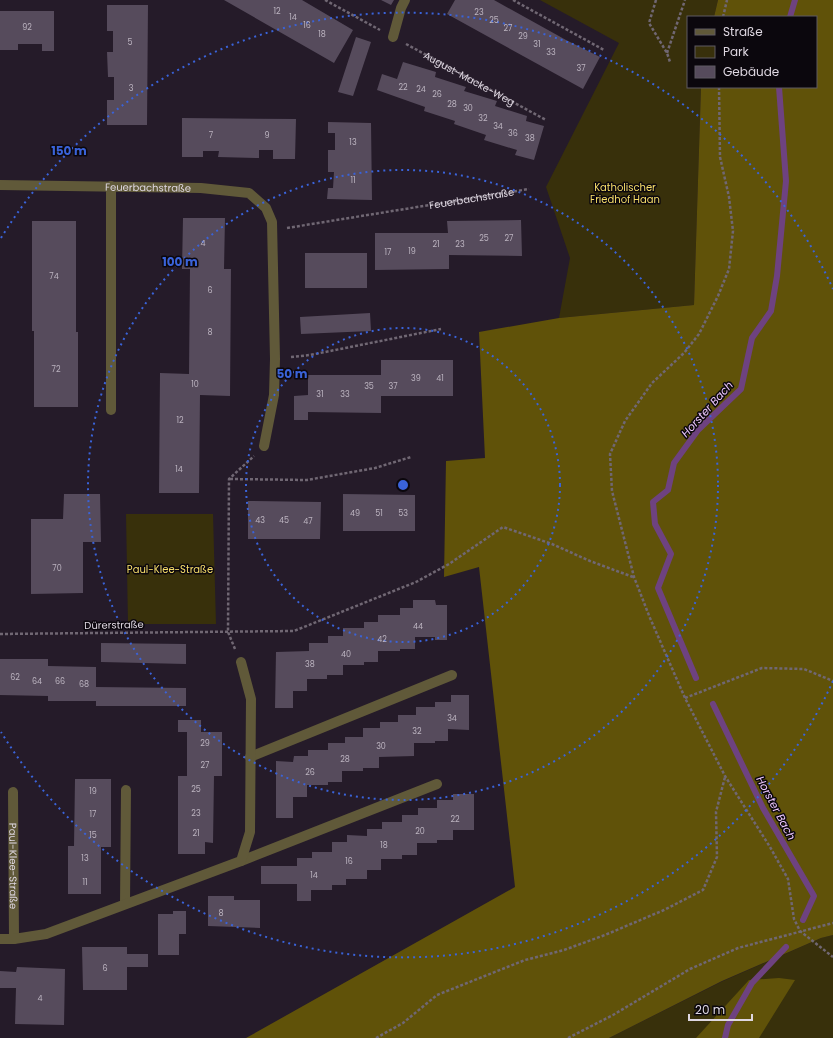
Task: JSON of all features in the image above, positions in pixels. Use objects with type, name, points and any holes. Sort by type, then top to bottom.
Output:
[{"type":"street","points":[[393,37],[401,8],[405,0]]},
{"type":"street","name":"Feuerbachstraße","points":[[0,185],[201,188],[249,193],[266,208],[272,222],[273,230],[276,359],[274,395],[264,446]]},
{"type":"street","points":[[111,186],[111,410]]},
{"type":"street","points":[[241,662],[251,698],[250,832],[241,861]]},
{"type":"street","points":[[250,757],[452,675]]},
{"type":"street","points":[[0,939],[14,939],[46,934],[241,861],[437,784]]},
{"type":"street","points":[[125,904],[126,790]]},
{"type":"street","name":"Paul-Klee-Straße","points":[[13,792],[14,939]]},
{"type":"path","name":"August-Macke-Weg","points":[[325,0],[546,120]]},
{"type":"path","points":[[513,0],[604,50]]},
{"type":"path","points":[[656,0],[649,23],[667,53],[670,62]]},
{"type":"path","points":[[667,53],[685,0]]},
{"type":"path","points":[[723,16],[727,0]]},
{"type":"path","points":[[719,88],[720,157],[729,197],[733,230],[729,269],[718,296],[699,334],[684,353],[652,383],[625,421],[610,454],[612,491],[634,577],[685,698],[725,776],[770,847],[788,879],[794,919],[800,931],[833,957]]},
{"type":"path","name":"Feuerbachstraße","points":[[273,230],[529,188]]},
{"type":"path","points":[[276,359],[310,355],[441,329]]},
{"type":"path","points":[[241,662],[228,632],[229,479],[264,446]]},
{"type":"path","points":[[229,479],[307,480],[375,468],[411,457]]},
{"type":"path","points":[[228,632],[294,631],[416,582],[449,564],[503,527],[552,544],[590,561],[634,577]]},
{"type":"path","name":"Dürerstraße","points":[[0,634],[228,632]]},
{"type":"path","points":[[685,698],[762,668],[804,669],[833,680]]},
{"type":"path","points":[[376,1038],[403,1023],[437,995],[525,960],[564,950],[605,936],[664,910],[703,890],[717,857],[716,812],[725,776]]},
{"type":"path","points":[[568,1038],[613,1015],[690,969],[738,948],[833,923]]},
{"type":"green space","name":"Katholischer Friedhof Haan","points":[[540,0],[718,0],[714,16],[687,16],[687,88],[701,88],[694,305],[559,318],[570,258],[546,187],[619,43]]},
{"type":"green space","name":"Paul-Klee-Straße","points":[[126,514],[213,514],[216,624],[128,624]]},
{"type":"green space","points":[[833,935],[833,1038],[609,1038],[723,981],[821,938]]},
{"type":"shaded area","points":[[718,0],[833,0],[833,935],[821,938],[722,981],[609,1038],[246,1038],[515,887],[479,567],[444,577],[446,461],[485,458],[479,332],[559,318],[694,305],[701,88],[817,88],[817,16],[714,16]]},
{"type":"shaded area","points":[[779,978],[795,980],[759,1038],[696,1038],[749,980]]},
{"type":"building","points":[[224,0],[302,0],[353,30],[334,63]]},
{"type":"building","points":[[381,0],[394,0],[391,5]]},
{"type":"building","points":[[455,0],[494,0],[600,57],[583,89],[447,14]]},
{"type":"building","points":[[107,5],[148,5],[147,125],[107,125],[107,100],[114,100],[114,77],[108,77],[107,52],[113,52],[113,31],[107,31]]},
{"type":"building","points":[[0,11],[54,11],[54,51],[42,51],[42,44],[18,44],[18,50],[0,50]]},
{"type":"building","points":[[356,37],[371,42],[353,96],[338,92]]},
{"type":"building","points":[[403,62],[436,72],[435,77],[466,87],[464,91],[497,101],[495,106],[527,116],[526,121],[544,126],[534,160],[515,155],[517,150],[484,140],[486,135],[454,124],[455,121],[424,111],[425,107],[377,90],[382,74],[397,79]]},
{"type":"building","points":[[182,118],[296,119],[295,159],[273,159],[273,150],[259,150],[259,158],[218,157],[219,151],[203,151],[203,157],[182,157]]},
{"type":"building","points":[[328,122],[371,123],[372,200],[327,199],[328,188],[333,188],[334,172],[328,172],[328,150],[335,150],[335,133],[328,133]]},
{"type":"building","points":[[183,218],[225,218],[224,269],[231,269],[230,396],[200,395],[199,493],[159,493],[160,373],[189,374],[190,269],[182,269]]},
{"type":"building","points":[[521,220],[522,256],[449,255],[449,269],[375,270],[375,233],[448,233],[447,221]]},
{"type":"building","points":[[32,221],[76,221],[78,407],[34,407]]},
{"type":"building","points":[[305,253],[367,253],[367,288],[305,288]]},
{"type":"building","points":[[370,313],[371,331],[301,334],[300,317]]},
{"type":"building","points":[[381,360],[453,360],[453,396],[381,396],[381,413],[308,412],[308,420],[294,420],[294,396],[308,395],[308,375],[381,375]]},
{"type":"building","points":[[64,494],[100,494],[101,542],[83,542],[83,593],[31,594],[31,519],[63,519]]},
{"type":"building","points":[[343,494],[415,495],[415,531],[343,531]]},
{"type":"building","points":[[248,501],[321,502],[320,539],[248,539]]},
{"type":"building","points":[[413,600],[435,600],[436,605],[447,605],[447,640],[435,640],[435,637],[415,637],[415,649],[378,651],[378,662],[364,662],[364,665],[343,665],[343,675],[327,675],[327,679],[307,679],[307,691],[293,691],[293,708],[275,708],[276,652],[309,651],[309,643],[328,643],[328,636],[343,636],[343,628],[364,628],[364,622],[378,622],[378,615],[400,615],[400,608],[413,608]]},
{"type":"building","points":[[101,643],[186,644],[186,664],[101,662]]},
{"type":"building","points":[[0,659],[48,659],[48,666],[96,667],[96,687],[186,688],[186,706],[96,706],[96,701],[48,701],[48,696],[0,695]]},
{"type":"building","points":[[451,695],[469,695],[469,730],[448,729],[448,741],[435,741],[435,743],[414,743],[414,756],[379,757],[379,768],[363,768],[363,771],[342,771],[342,782],[328,782],[328,785],[307,785],[307,797],[293,797],[293,818],[276,818],[276,761],[293,762],[294,756],[308,756],[308,750],[328,750],[328,743],[345,743],[345,737],[363,737],[363,728],[380,728],[380,722],[398,722],[398,715],[416,715],[416,707],[435,707],[435,702],[451,702]]},
{"type":"building","points":[[178,720],[201,720],[201,732],[222,732],[222,776],[214,776],[213,843],[205,842],[205,854],[178,854],[178,776],[187,776],[187,732],[178,732]]},
{"type":"building","points":[[75,779],[111,779],[111,847],[101,847],[101,894],[68,894],[68,846],[74,846]]},
{"type":"building","points":[[453,794],[474,794],[474,830],[453,830],[453,840],[437,840],[437,843],[417,843],[417,855],[402,855],[402,859],[381,859],[381,870],[367,870],[367,879],[346,879],[346,885],[332,885],[332,890],[311,890],[311,901],[297,901],[297,884],[261,884],[261,866],[297,866],[297,858],[312,858],[312,852],[332,852],[332,842],[347,842],[347,835],[367,836],[367,829],[382,829],[382,822],[402,822],[402,815],[418,815],[418,808],[437,808],[437,800],[453,800]]},
{"type":"building","points":[[208,896],[234,896],[234,900],[260,900],[260,928],[208,926]]},
{"type":"building","points":[[173,911],[186,911],[186,934],[179,934],[179,955],[158,955],[158,914],[173,914]]},
{"type":"building","points":[[82,947],[127,947],[127,954],[148,954],[148,967],[127,967],[127,990],[83,990]]},
{"type":"building","points":[[17,967],[65,969],[64,1025],[15,1024],[16,988],[0,988],[0,971],[16,972]]},
{"type":"waterway","name":"Horster Bach","points":[[790,16],[795,0]]},
{"type":"waterway","name":"Horster Bach","points":[[696,678],[658,588],[671,554],[655,524],[653,502],[668,490],[674,463],[698,430],[741,389],[752,338],[771,311],[777,276],[786,181],[779,88]]},
{"type":"waterway","name":"Horster Bach","points":[[713,704],[763,808],[814,896],[803,920]]},
{"type":"waterway","name":"Horster Bach","points":[[725,1038],[728,1025],[752,983],[786,947]]}]
